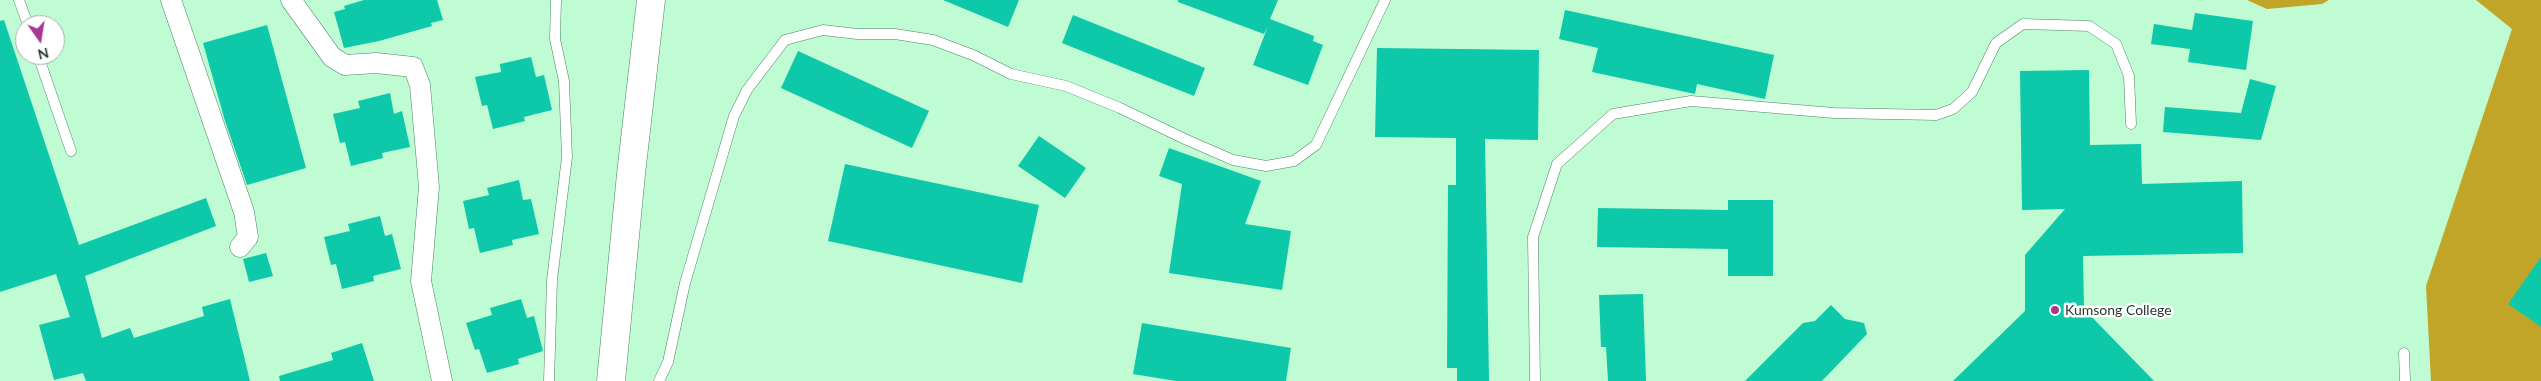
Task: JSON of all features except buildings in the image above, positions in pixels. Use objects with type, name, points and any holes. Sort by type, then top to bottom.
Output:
[{"type":"main road","points":[[611,381],[631,174],[651,0]]},
{"type":"street","points":[[171,0],[244,212],[248,237],[240,248]]},
{"type":"street","points":[[291,0],[332,58],[345,65],[376,63],[413,67],[420,85],[429,187],[421,281],[442,381]]},
{"type":"lane","points":[[19,0],[24,15]]},
{"type":"lane","points":[[550,381],[552,280],[567,157],[564,81],[555,39],[556,0]]},
{"type":"lane","points":[[659,381],[668,362],[688,274],[734,116],[747,90],[785,40],[823,30],[857,34],[895,34],[933,40],[973,55],[1011,74],[1066,86],[1120,108],[1233,160],[1266,166],[1294,161],[1316,145],[1385,0]]},
{"type":"lane","points":[[1535,381],[1533,237],[1557,164],[1613,114],[1691,102],[1834,113],[1936,114],[1953,109],[1972,92],[1996,43],[2023,24],[2089,26],[2116,44],[2130,76],[2131,124]]},
{"type":"lane","points":[[41,65],[71,151]]},
{"type":"lane","points":[[2404,352],[2405,381]]},
{"type":"shaded area","points":[[2247,0],[2329,0],[2322,4],[2267,9]]},
{"type":"shaded area","points":[[2476,0],[2541,0],[2541,381],[2431,381],[2426,286],[2512,29]]},
{"type":"place","name":"Kumsong College","points":[[2055,310]]}]
